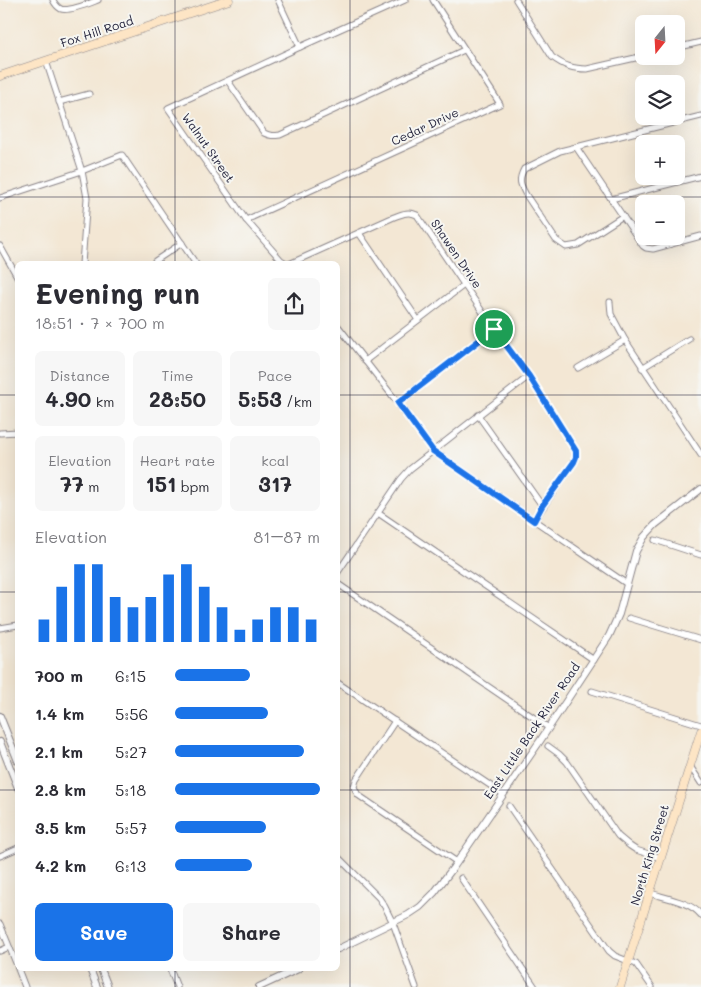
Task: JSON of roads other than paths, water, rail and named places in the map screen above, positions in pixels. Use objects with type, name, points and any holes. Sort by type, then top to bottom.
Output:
[{"type":"main road","name":"Fox Hill Road","points":[[0,76],[211,3],[229,0]]},
{"type":"main road","name":"North King Street","points":[[620,987],[701,731]]},
{"type":"street","points":[[53,0],[55,5],[61,9],[68,9],[98,0]]},
{"type":"street","points":[[278,0],[300,47],[405,0]]},
{"type":"street","name":"Cedar Drive","points":[[246,220],[500,104],[433,0]]},
{"type":"street","points":[[516,0],[552,58],[569,68],[587,69],[635,58]]},
{"type":"street","points":[[685,46],[701,42]]},
{"type":"street","name":"Walnut Street","points":[[283,261],[246,220],[168,108],[300,47]]},
{"type":"street","points":[[228,81],[264,133],[274,136],[280,135],[464,50]]},
{"type":"street","points":[[46,61],[82,171],[86,198],[82,261]]},
{"type":"street","points":[[59,102],[89,94]]},
{"type":"street","points":[[622,216],[578,245],[566,247],[556,240],[521,188],[520,180],[524,169],[560,151],[701,116]]},
{"type":"street","points":[[576,147],[643,246],[653,249],[701,236]]},
{"type":"street","points":[[0,198],[82,171],[122,155],[194,261]]},
{"type":"street","points":[[611,199],[701,176]]},
{"type":"street","name":"Shawen Drive","points":[[295,261],[407,212],[416,215],[494,329],[529,376],[576,451],[574,462],[542,506],[534,521]]},
{"type":"street","points":[[359,233],[418,320]]},
{"type":"street","points":[[155,261],[182,243]]},
{"type":"street","points":[[0,246],[15,273]]},
{"type":"street","points":[[365,361],[464,285]]},
{"type":"street","points":[[610,302],[611,314],[625,340],[701,455]]},
{"type":"street","points":[[340,329],[433,451],[627,584]]},
{"type":"street","points":[[398,403],[494,329]]},
{"type":"street","points":[[642,368],[690,339]]},
{"type":"street","points":[[578,368],[625,340]]},
{"type":"street","points":[[340,569],[401,479],[410,469],[529,376]]},
{"type":"street","points":[[478,415],[542,506]]},
{"type":"street","points":[[0,433],[15,432]]},
{"type":"street","name":"East Little Back River Road","points":[[340,948],[408,915],[428,899],[457,862],[610,636],[619,614],[636,552],[647,533],[701,488]]},
{"type":"street","points":[[378,512],[594,660]]},
{"type":"street","points":[[655,540],[701,555]]},
{"type":"street","points":[[340,585],[549,728]]},
{"type":"street","points":[[629,618],[701,640]]},
{"type":"street","points":[[0,628],[15,626]]},
{"type":"street","points":[[340,683],[503,794]]},
{"type":"street","points":[[592,691],[701,725]]},
{"type":"street","points":[[0,716],[15,754]]},
{"type":"street","points":[[395,721],[356,780],[354,787],[358,795],[457,862]]},
{"type":"street","points":[[0,742],[15,780]]},
{"type":"street","points":[[548,746],[567,762],[618,836],[636,850],[661,858]]},
{"type":"street","points":[[690,766],[701,783]]},
{"type":"street","points":[[509,806],[609,951],[636,964],[652,987]]},
{"type":"street","points":[[0,856],[15,849]]},
{"type":"street","points":[[340,859],[379,898],[385,907],[393,923],[416,987]]},
{"type":"street","points":[[460,878],[534,987]]},
{"type":"street","points":[[650,893],[689,905],[701,915]]},
{"type":"street","points":[[0,924],[15,961]]},
{"type":"street","points":[[0,951],[9,947]]},
{"type":"street","points":[[19,971],[25,987]]},
{"type":"street","points":[[91,971],[97,987]]},
{"type":"street","points":[[102,971],[108,987]]},
{"type":"street","points":[[171,971],[177,987]]},
{"type":"street","points":[[259,987],[294,971]]}]
